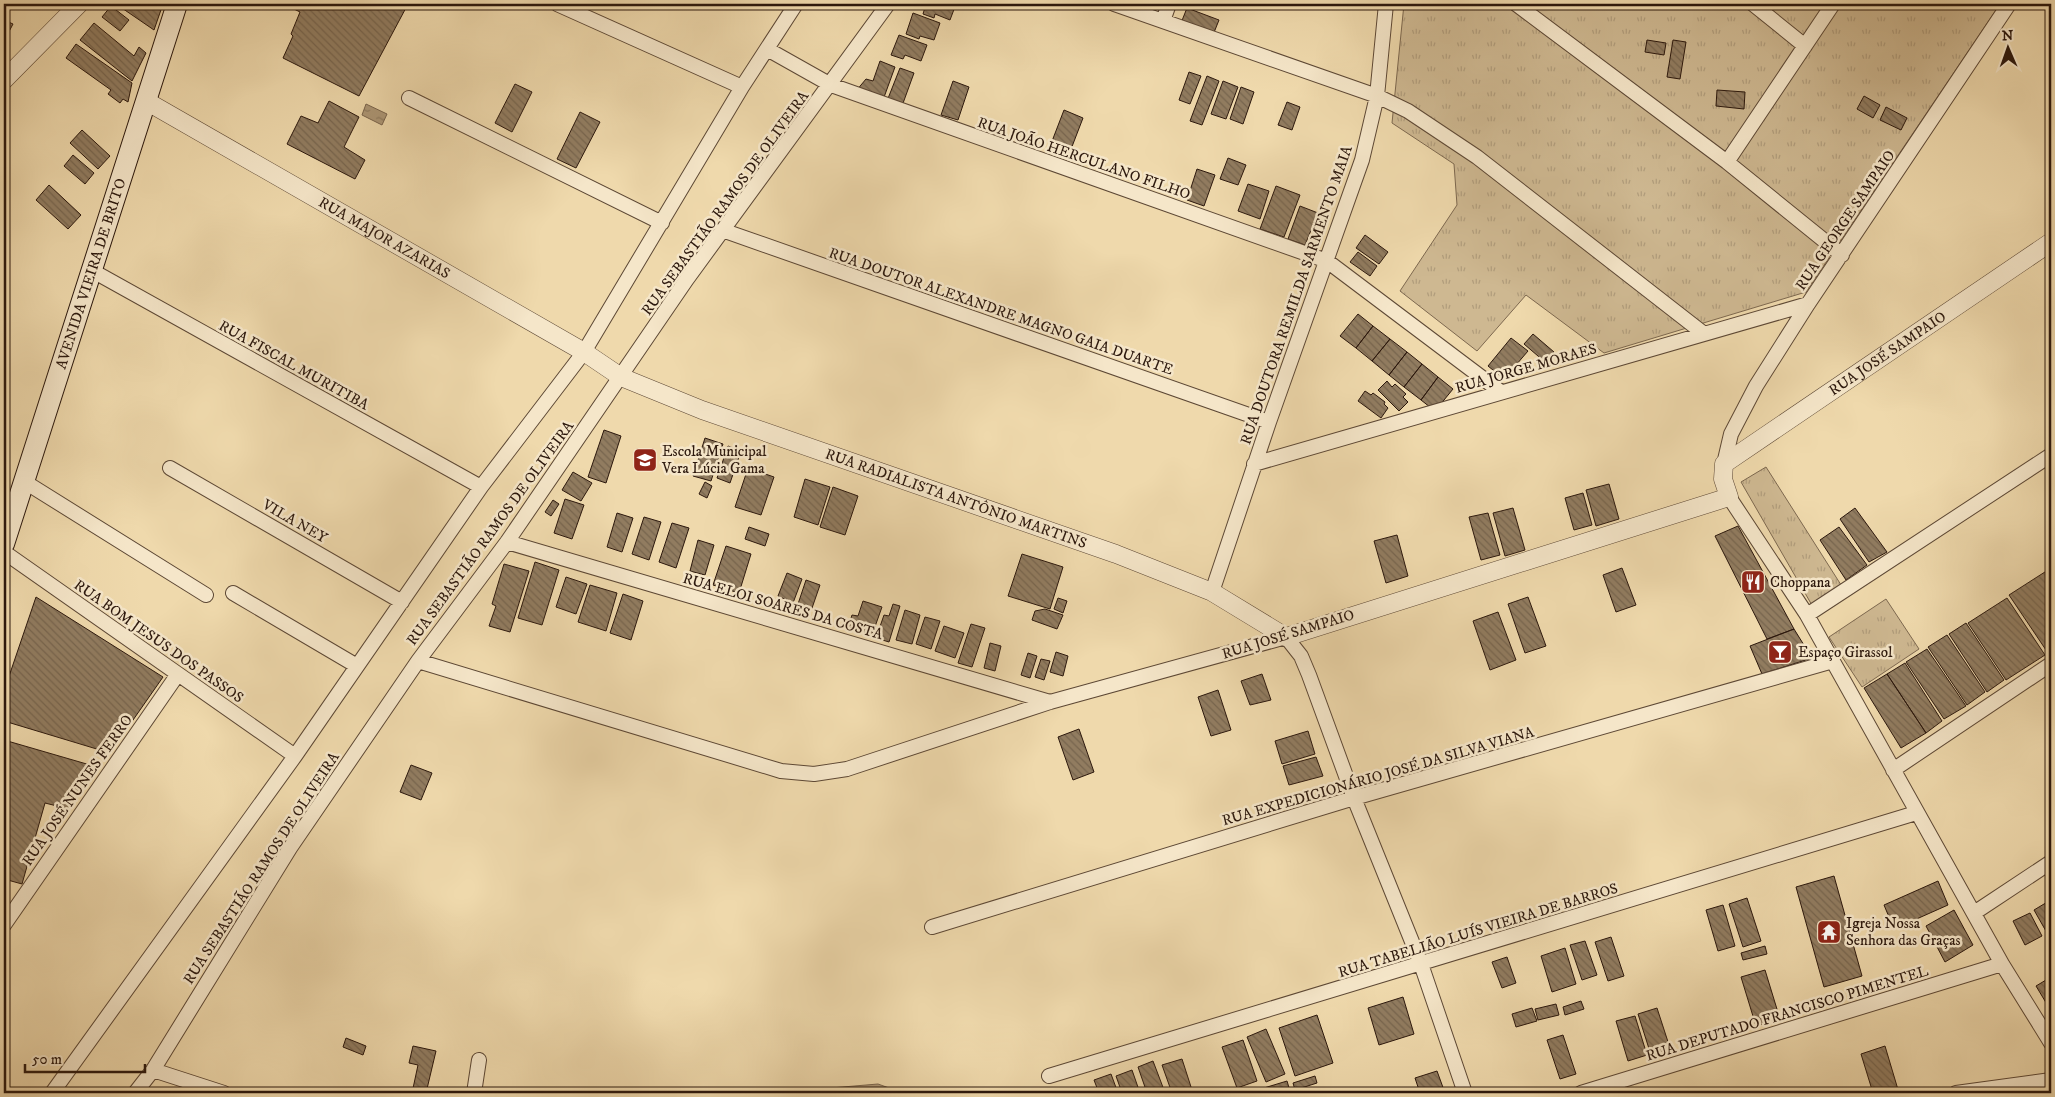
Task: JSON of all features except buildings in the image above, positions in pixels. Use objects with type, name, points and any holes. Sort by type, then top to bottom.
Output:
[{"type":"main road","name":"AVENIDA VIEIRA DE BRITO","points":[[4,544],[177,4]]},
{"type":"street","points":[[4,80],[79,4]]},
{"type":"street","points":[[557,4],[742,87]]},
{"type":"street","name":"RUA SEBASTIÃO RAMOS DE OLIVEIRA","points":[[52,1093],[295,756],[481,488],[584,352],[742,87],[796,4]]},
{"type":"street","name":"RUA SEBASTIÃO RAMOS DE OLIVEIRA","points":[[135,1093],[152,1070],[290,848],[418,660],[507,542],[722,230],[831,85],[888,4]]},
{"type":"street","points":[[1114,4],[1377,96],[1408,111],[1477,157],[1703,333]]},
{"type":"street","points":[[1163,21],[1169,4]]},
{"type":"street","name":"RUA DOUTORA REMILDA SARMENTO MAIA","points":[[1212,592],[1254,464],[1362,160],[1377,96],[1386,4]]},
{"type":"street","points":[[1516,4],[1727,162],[1842,255]]},
{"type":"street","points":[[1753,4],[1805,46]]},
{"type":"street","points":[[1727,162],[1833,4]]},
{"type":"street","name":"RUA GEORGE SAMPAIO","points":[[1724,464],[1731,434],[1756,386],[1808,304],[2009,4]]},
{"type":"street","name":"RUA JOÃO HERCULANO FILHO","points":[[767,49],[831,85],[1327,261],[1501,392]]},
{"type":"street","points":[[409,98],[662,223]]},
{"type":"street","name":"RUA MAJOR AZARIAS","points":[[146,101],[584,352],[621,377]]},
{"type":"street","name":"RUA DOUTOR ALEXANDRE MAGNO GAIA DUARTE","points":[[722,230],[1269,422]]},
{"type":"street","name":"RUA JOSÉ SAMPAIO","points":[[1724,464],[2051,242]]},
{"type":"street","name":"RUA FISCAL MURITIBA","points":[[91,270],[481,488]]},
{"type":"street","name":"RUA JORGE MORAES","points":[[1254,464],[1808,304]]},
{"type":"street","name":"RUA RADIALISTA ANTÔNIO MARTINS","points":[[621,377],[702,410],[1116,554],[1212,592],[1286,637]]},
{"type":"street","points":[[1806,615],[2051,455]]},
{"type":"street","points":[[1724,464],[1723,479],[1729,497],[1806,615],[1834,662],[1916,813],[2002,964],[2051,1043]]},
{"type":"street","name":"VILA NEY","points":[[170,468],[402,602]]},
{"type":"street","points":[[24,482],[206,596]]},
{"type":"street","name":"RUA JOSÉ SAMPAIO","points":[[418,660],[781,771],[814,774],[847,769],[1050,702],[1286,637],[1729,497]]},
{"type":"street","name":"RUA ELOI SOARES DA COSTA","points":[[507,542],[1050,702]]},
{"type":"street","name":"RUA BOM JESUS DOS PASSOS","points":[[4,552],[295,756]]},
{"type":"street","points":[[233,593],[356,666]]},
{"type":"street","points":[[1286,637],[1301,656],[1309,675],[1354,798],[1421,964],[1465,1093]]},
{"type":"street","name":"RUA EXPEDICIONÁRIO JOSÉ DA SILVA VIANA","points":[[932,927],[1354,798],[1834,662]]},
{"type":"street","points":[[1893,770],[2051,664]]},
{"type":"street","name":"RUA JOSÉ NUNES FERRO","points":[[4,925],[178,674]]},
{"type":"street","name":"RUA TABELIÃO LUÍS VIEIRA DE BARROS","points":[[1048,1076],[1916,813]]},
{"type":"street","points":[[1974,912],[2051,862]]},
{"type":"street","name":"RUA DEPUTADO FRANCISCO PIMENTEL","points":[[1581,1093],[2002,964]]},
{"type":"street","points":[[474,1093],[479,1060]]},
{"type":"street","points":[[152,1070],[224,1093]]},
{"type":"street","points":[[1956,1093],[2051,1080]]},
{"type":"green space","points":[[1404,4],[2000,4],[1806,292],[1604,353],[1526,295],[1477,351],[1400,291],[1457,205],[1454,164],[1392,123]]},
{"type":"green space","points":[[1766,467],[1843,588],[1813,607],[1741,482]]},
{"type":"green space","points":[[1886,599],[1919,649],[1862,687],[1829,637]]},
{"type":"water","points":[[366,104],[387,114],[382,125],[362,115]]},
{"type":"water","points":[[878,1084],[903,1093],[808,1093],[819,1089]]},
{"type":"place","name":"Escola Municipal Vera Lúcia Gama","points":[[645,460]]},
{"type":"place","name":"Choppana","points":[[1753,582]]},
{"type":"place","name":"Espaço Girassol","points":[[1780,652]]},
{"type":"place","name":"Igreja Nossa Senhora das Graças","points":[[1829,932]]}]
